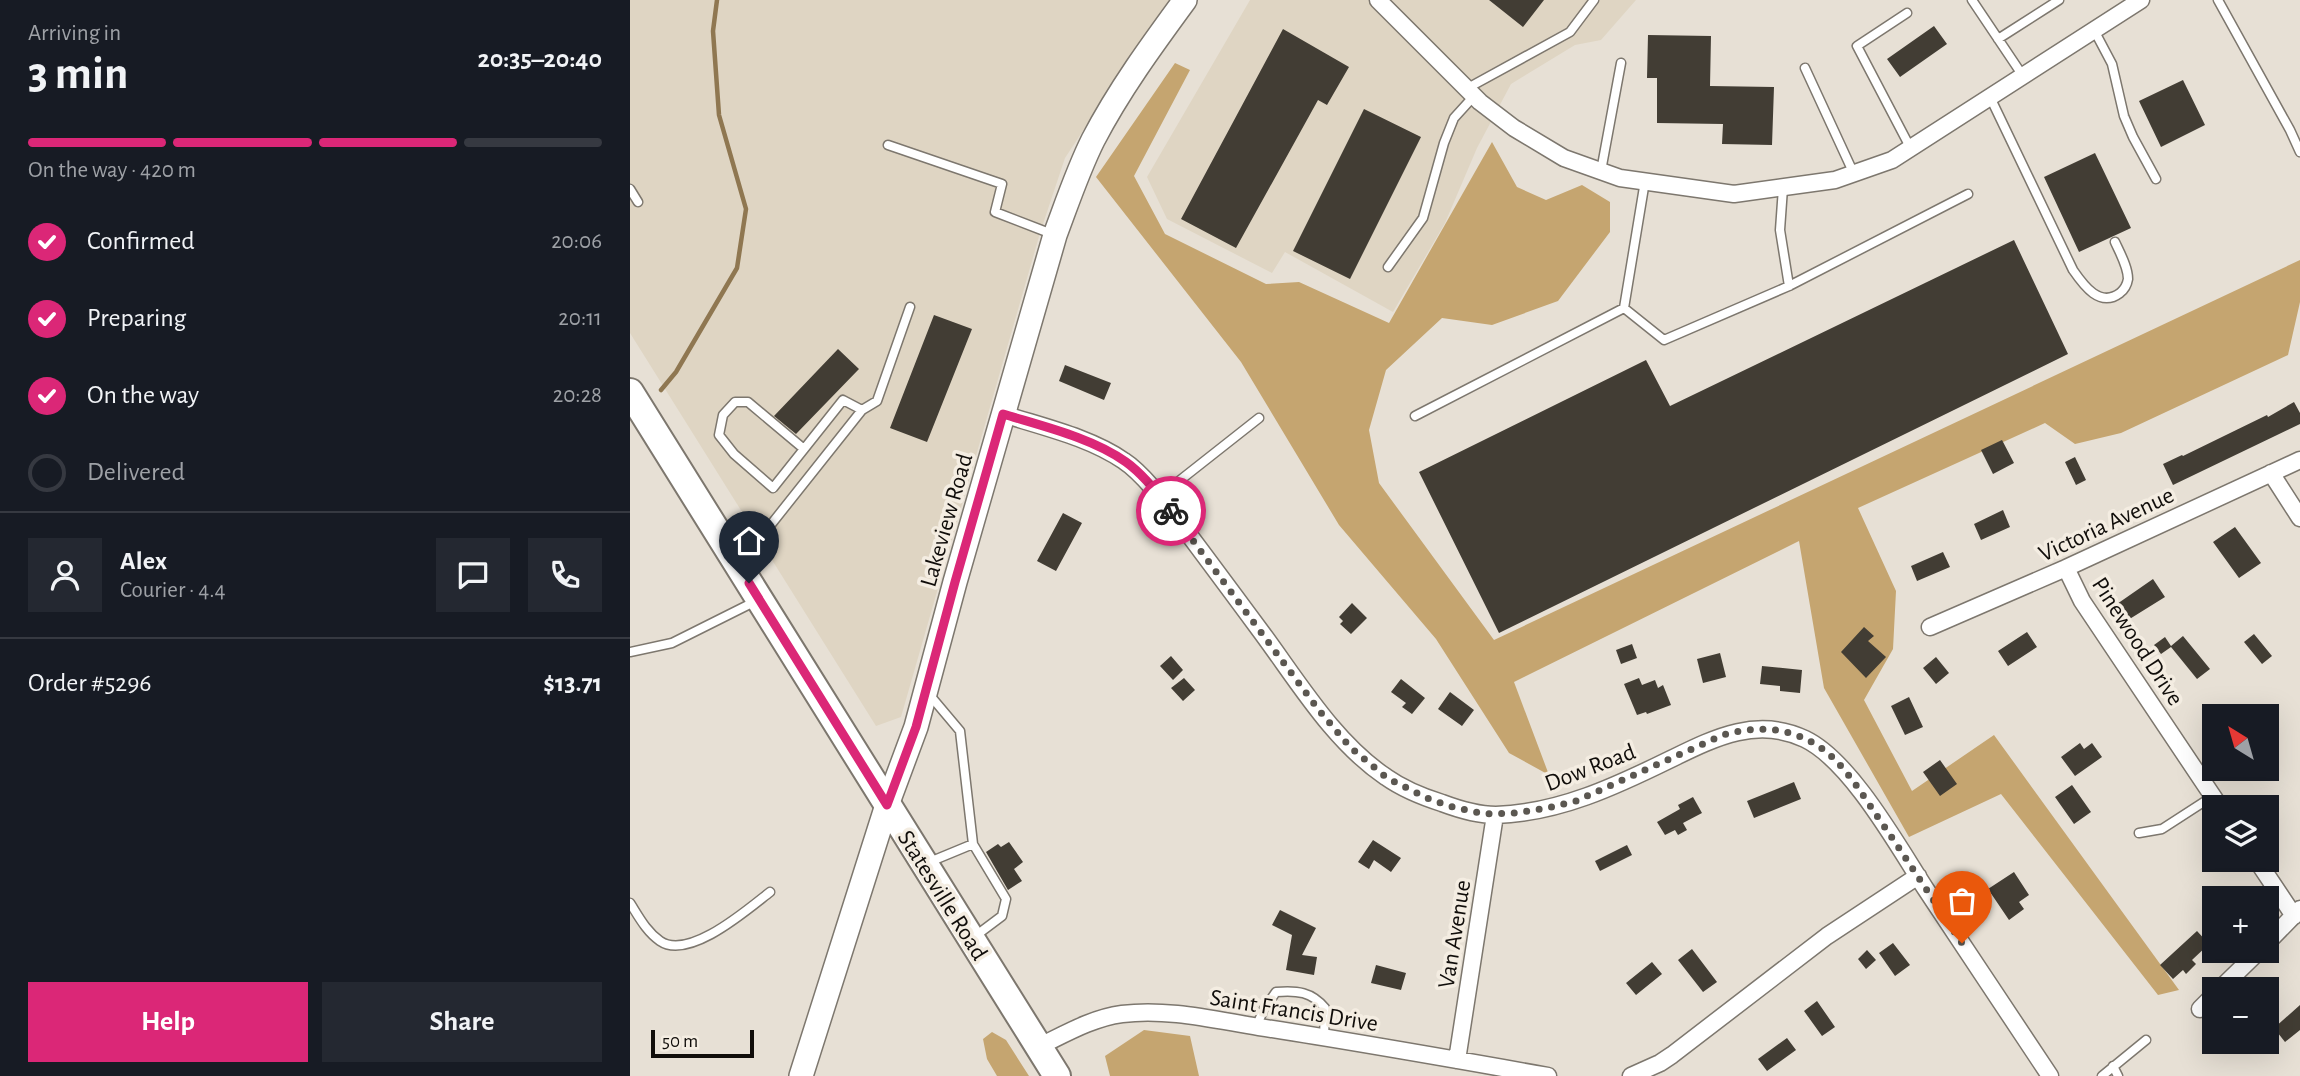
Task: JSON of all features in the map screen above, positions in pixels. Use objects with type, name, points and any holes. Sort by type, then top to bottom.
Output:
[{"type":"main road","name":"Lakeview Road","points":[[801,1076],[887,805],[916,727],[1055,235],[1093,140],[1139,61],[1185,0]]},
{"type":"main road","name":"Statesville Road","points":[[630,393],[1057,1076]]},
{"type":"street","points":[[1378,0],[1470,92],[1514,128],[1564,158],[1620,178],[1734,194],[1835,180],[1892,160],[2141,0]]},
{"type":"street","name":"Dow Road","points":[[1003,414],[1057,431],[1112,453],[1127,463],[1160,496],[1318,709],[1364,760],[1387,778],[1427,798],[1449,806],[1495,815],[1547,808],[1576,801],[1723,735],[1740,730],[1772,729],[1803,738],[1820,747],[1836,761],[1855,785],[2050,1076]]},
{"type":"street","name":"Victoria Avenue","points":[[1930,627],[2066,568],[2300,460]]},
{"type":"street","points":[[2271,473],[2300,518]]},
{"type":"street","name":"Pinewood Drive","points":[[2066,568],[2082,601],[2213,795]]},
{"type":"street","name":"Van Avenue","points":[[1457,1060],[1495,815]]},
{"type":"street","points":[[2266,872],[2297,912],[2279,931]]},
{"type":"street","points":[[1631,1076],[1672,1055],[1827,936],[1917,876]]},
{"type":"street","points":[[2232,977],[2247,963]]},
{"type":"street","name":"Saint Francis Drive","points":[[1038,1047],[1080,1027],[1121,1014],[1165,1014],[1548,1076]]},
{"type":"lane","points":[[1388,267],[1423,218],[1444,144],[1454,118],[1470,92],[1570,32],[1594,0]]},
{"type":"lane","points":[[1972,0],[2023,76]]},
{"type":"lane","points":[[1998,39],[2059,0]]},
{"type":"lane","points":[[2218,0],[2300,152]]},
{"type":"lane","points":[[1908,12],[1857,46],[1911,149]]},
{"type":"lane","points":[[2095,30],[2112,64],[2124,116],[2156,179]]},
{"type":"lane","points":[[1601,171],[1621,62]]},
{"type":"lane","points":[[1805,68],[1854,174]]},
{"type":"lane","points":[[1990,97],[2073,270],[2086,289],[2099,297],[2110,298],[2118,295],[2125,289],[2128,281],[2127,271],[2115,242]]},
{"type":"lane","points":[[888,145],[1002,184],[995,212],[1055,235]]},
{"type":"lane","points":[[1624,308],[1645,181]]},
{"type":"lane","points":[[1783,188],[1780,230],[1789,286]]},
{"type":"lane","points":[[630,189],[638,202]]},
{"type":"lane","points":[[1624,308],[1664,340],[1789,286],[1968,194]]},
{"type":"lane","points":[[738,566],[862,410],[877,401],[910,307]]},
{"type":"lane","points":[[1415,415],[1624,308]]},
{"type":"lane","points":[[804,449],[748,402],[735,402],[723,415],[719,435],[734,454],[773,488],[843,400],[862,410]]},
{"type":"lane","points":[[1160,496],[1259,418]]},
{"type":"lane","points":[[630,652],[672,643],[759,600]]},
{"type":"lane","points":[[926,691],[960,731],[973,844],[1006,899],[1002,916],[971,939]]},
{"type":"lane","points":[[2139,833],[2162,829],[2202,809]]},
{"type":"lane","points":[[924,864],[973,844]]},
{"type":"lane","points":[[630,903],[644,927],[663,943],[685,946],[720,930],[770,892]]},
{"type":"lane","points":[[1256,1027],[1276,992],[1307,993],[1318,999],[1325,1009],[1324,1038]]},
{"type":"lane","points":[[2102,1076],[2146,1040]]},
{"type":"lane","points":[[2113,1066],[2118,1076]]},
{"type":"shaded area","points":[[630,0],[1169,0],[1065,158],[1040,233],[901,717],[876,726],[630,333]]},
{"type":"shaded area","points":[[1250,0],[1636,0],[1601,40],[1575,45],[1511,84],[1477,148],[1445,223],[1393,312],[1285,252],[1272,273],[1167,219],[1147,177]]},
{"type":"shaded area","points":[[1175,63],[1190,70],[1134,176],[1165,234],[1266,284],[1299,282],[1389,323],[1492,142],[1517,187],[1546,200],[1582,185],[1610,202],[1610,232],[1558,301],[1492,325],[1442,318],[1386,370],[1369,430],[1379,483],[1494,640],[2300,260],[2300,302],[2288,355],[2121,433],[2075,444],[2045,423],[1858,508],[1896,591],[1893,649],[1864,700],[1912,791],[1994,735],[2179,990],[2158,995],[2001,794],[1909,837],[1824,688],[1799,541],[1514,682],[1549,775],[1509,753],[1436,639],[1339,525],[1241,362],[1096,177]]},
{"type":"shaded area","points":[[1144,1030],[1190,1036],[1199,1076],[1110,1076],[1105,1056]]},
{"type":"shaded area","points":[[992,1032],[1006,1040],[1029,1076],[997,1076],[987,1059],[983,1039]]},
{"type":"building","points":[[1489,0],[1544,0],[1523,27]]},
{"type":"building","points":[[1934,26],[1947,44],[1900,77],[1887,59]]},
{"type":"building","points":[[1283,29],[1349,67],[1327,105],[1318,100],[1236,248],[1181,219]]},
{"type":"building","points":[[1648,35],[1711,36],[1710,86],[1774,87],[1772,145],[1722,144],[1723,124],[1657,123],[1657,78],[1647,78]]},
{"type":"building","points":[[2183,80],[2205,125],[2161,147],[2139,101]]},
{"type":"building","points":[[1364,109],[1421,137],[1350,279],[1293,251]]},
{"type":"building","points":[[2095,153],[2131,228],[2079,252],[2044,177]]},
{"type":"building","points":[[2014,240],[2068,354],[1499,633],[1419,472],[1646,360],[1670,406]]},
{"type":"building","points":[[934,315],[972,329],[927,442],[890,428]]},
{"type":"building","points":[[838,349],[859,369],[796,434],[774,416]]},
{"type":"building","points":[[1065,365],[1111,383],[1104,400],[1059,381]]},
{"type":"building","points":[[2294,402],[2300,413],[2300,424],[2173,485],[2163,464],[2267,415],[2268,417]]},
{"type":"building","points":[[2002,440],[2014,463],[1993,474],[1981,450]]},
{"type":"building","points":[[2075,457],[2086,480],[2076,485],[2065,462]]},
{"type":"building","points":[[2003,510],[2010,527],[1981,540],[1974,524]]},
{"type":"building","points":[[1063,513],[1082,523],[1056,571],[1037,561]]},
{"type":"building","points":[[2235,527],[2261,563],[2239,578],[2213,542]]},
{"type":"building","points":[[1943,552],[1950,567],[1917,581],[1911,566]]},
{"type":"building","points":[[2153,579],[2165,597],[2128,620],[2117,604]]},
{"type":"building","points":[[1352,603],[1367,618],[1351,634],[1340,624],[1343,621],[1339,617]]},
{"type":"building","points":[[1864,627],[1874,636],[1868,641],[1886,657],[1866,678],[1841,652]]},
{"type":"building","points":[[2027,632],[2037,647],[2008,666],[1998,651]]},
{"type":"building","points":[[2254,634],[2272,656],[2262,664],[2244,642]]},
{"type":"building","points":[[2183,636],[2210,669],[2197,679],[2171,647],[2161,654],[2154,645],[2165,637],[2171,646]]},
{"type":"building","points":[[1632,644],[1637,658],[1621,664],[1616,650]]},
{"type":"building","points":[[1720,653],[1726,677],[1703,683],[1697,659]]},
{"type":"building","points":[[1171,656],[1183,670],[1173,680],[1160,666]]},
{"type":"building","points":[[1936,657],[1949,673],[1936,684],[1923,668]]},
{"type":"building","points":[[1762,666],[1802,670],[1800,693],[1780,691],[1780,686],[1760,684]]},
{"type":"building","points":[[1184,678],[1195,690],[1183,701],[1171,688]]},
{"type":"building","points":[[1639,678],[1642,685],[1655,680],[1658,688],[1663,685],[1671,705],[1637,715],[1624,684]]},
{"type":"building","points":[[1401,679],[1425,698],[1412,714],[1402,707],[1406,703],[1391,692]]},
{"type":"building","points":[[1450,692],[1474,710],[1462,726],[1438,709]]},
{"type":"building","points":[[1909,697],[1923,727],[1905,735],[1891,706]]},
{"type":"building","points":[[2080,743],[2084,749],[2092,743],[2102,757],[2075,776],[2061,757]]},
{"type":"building","points":[[1940,760],[1957,784],[1940,796],[1923,772]]},
{"type":"building","points":[[1794,782],[1801,799],[1754,818],[1747,801]]},
{"type":"building","points":[[2072,785],[2091,812],[2074,824],[2055,797]]},
{"type":"building","points":[[1693,797],[1702,813],[1683,823],[1687,830],[1678,835],[1675,830],[1665,835],[1657,822],[1680,809],[1678,805]]},
{"type":"building","points":[[1373,840],[1401,858],[1391,872],[1374,860],[1369,869],[1358,862]]},
{"type":"building","points":[[1009,842],[1023,862],[1014,869],[1022,881],[1008,890],[986,852],[998,844],[1001,847]]},
{"type":"building","points":[[1627,845],[1632,855],[1600,871],[1595,861]]},
{"type":"building","points":[[2014,872],[2029,895],[2019,902],[2024,909],[2009,920],[1988,889]]},
{"type":"building","points":[[1280,910],[1316,928],[1302,955],[1317,957],[1314,975],[1286,970],[1292,935],[1272,925]]},
{"type":"building","points":[[2197,931],[2202,936],[2202,951],[2192,960],[2196,964],[2186,974],[2183,970],[2173,979],[2160,965]]},
{"type":"building","points":[[1893,943],[1910,965],[1895,976],[1879,953]]},
{"type":"building","points":[[1692,949],[1717,982],[1703,992],[1678,960]]},
{"type":"building","points":[[1867,950],[1876,960],[1866,969],[1858,959]]},
{"type":"building","points":[[1652,962],[1662,974],[1636,995],[1626,983]]},
{"type":"building","points":[[1376,965],[1406,973],[1401,990],[1371,983]]},
{"type":"building","points":[[1817,1001],[1835,1027],[1822,1036],[1804,1011]]},
{"type":"building","points":[[2300,1005],[2300,1030],[2285,1042],[2279,1034],[2279,1024]]},
{"type":"building","points":[[1787,1038],[1796,1050],[1767,1071],[1758,1059]]},
{"type":"waterway","points":[[661,390],[676,372],[737,268],[746,209],[719,115],[713,31],[717,0]]},
{"type":"way so far","points":[[1171,511],[1318,709],[1364,760],[1402,787],[1449,806],[1485,814],[1515,813],[1576,801],[1723,735],[1762,728],[1784,731],[1820,747],[1836,761],[1962,943]]},
{"type":"route","points":[[749,583],[887,805],[916,727],[1003,414],[1057,431],[1112,453],[1143,477],[1171,511]]}]
